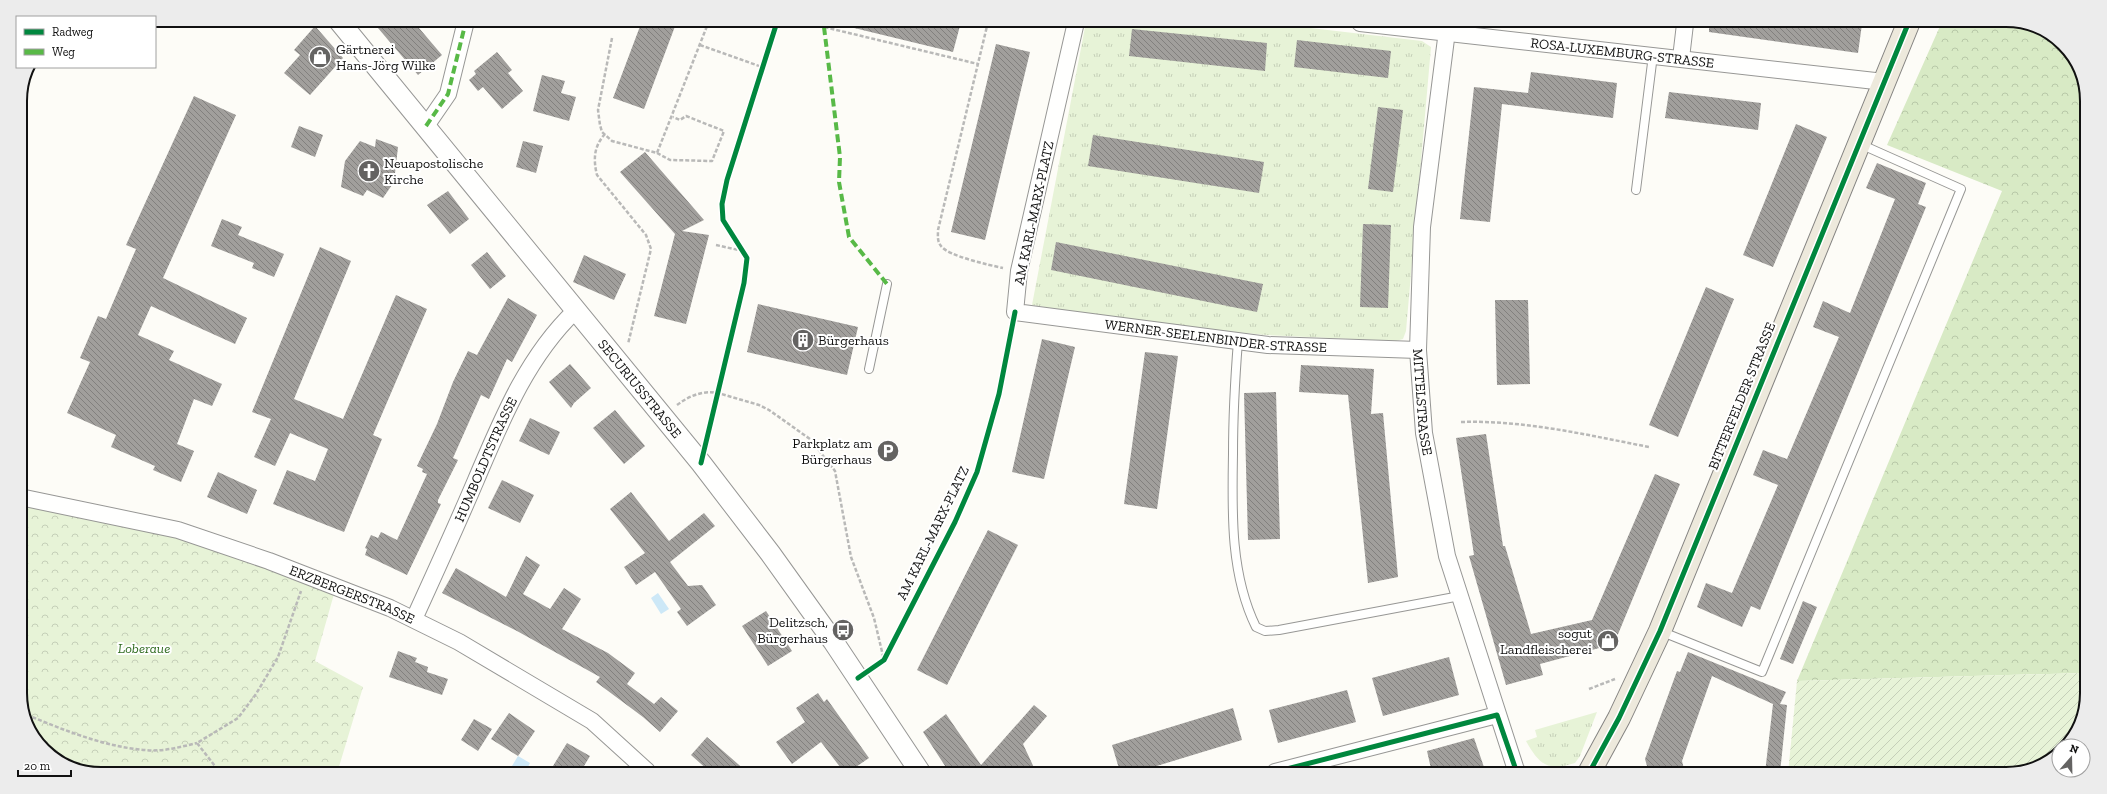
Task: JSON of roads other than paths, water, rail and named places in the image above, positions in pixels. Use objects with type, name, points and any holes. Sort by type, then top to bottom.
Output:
[{"type":"main road","name":"BITTERFELDER STRASSE","points":[[1592,767],[1619,718],[1660,631],[1907,27]]},
{"type":"main road","name":"BITTERFELDER STRASSE","points":[[1607,767],[1619,718]]},
{"type":"street","name":"SECURIUSSTRASSE","points":[[345,27],[575,311],[701,463],[770,553],[858,678],[917,767]]},
{"type":"street","points":[[426,126],[448,94],[465,27]]},
{"type":"street","name":"AM KARL-MARX-PLATZ","points":[[1015,312],[1019,271],[1075,27]]},
{"type":"street","name":"ROSA-LUXEMBURG-STRASSE","points":[[1430,27],[1884,82]]},
{"type":"street","points":[[1681,58],[1685,27]]},
{"type":"street","name":"MITTELSTRASSE","points":[[1447,28],[1422,227],[1418,350],[1424,433],[1447,556],[1497,714],[1517,767]]},
{"type":"street","name":"HUMBOLDTSTRASSE","points":[[414,619],[505,411],[532,364],[559,326],[575,311]]},
{"type":"street","name":"WERNER-SEELENBINDER-STRASSE","points":[[1015,312],[1238,341],[1289,346],[1418,350]]},
{"type":"street","name":"ERZBERGERSTRASSE","points":[[27,498],[178,530],[269,561],[390,608],[459,642],[592,721],[643,767]]},
{"type":"street","points":[[1294,767],[1497,714]]},
{"type":"lane","points":[[1636,190],[1653,55]]},
{"type":"lane","points":[[1660,631],[1762,672],[1961,189],[1859,144]]},
{"type":"lane","points":[[869,369],[887,284]]},
{"type":"lane","points":[[1238,341],[1234,386],[1232,514],[1239,572],[1245,598],[1256,627],[1265,631],[1280,630],[1460,596]]},
{"type":"water","points":[[658,593],[669,609],[661,614],[651,598]]},
{"type":"water","points":[[518,756],[530,763],[528,767],[511,767]]},
{"type":"place","name":"Gärtnerei Hans-Jörg Wilke","points":[[320,57]]},
{"type":"place","name":"Neuapostolische Kirche","points":[[369,171]]},
{"type":"place","name":"Bürgerhaus","points":[[803,340]]},
{"type":"place","name":"Parkplatz am Bürgerhaus","points":[[888,451]]},
{"type":"place","name":"Delitzsch, Bürgerhaus","points":[[843,630]]},
{"type":"place","name":"sogut Landfleischerei","points":[[1608,641]]},
{"type":"park label","name":"Loberaue","points":[[144,648]]}]
